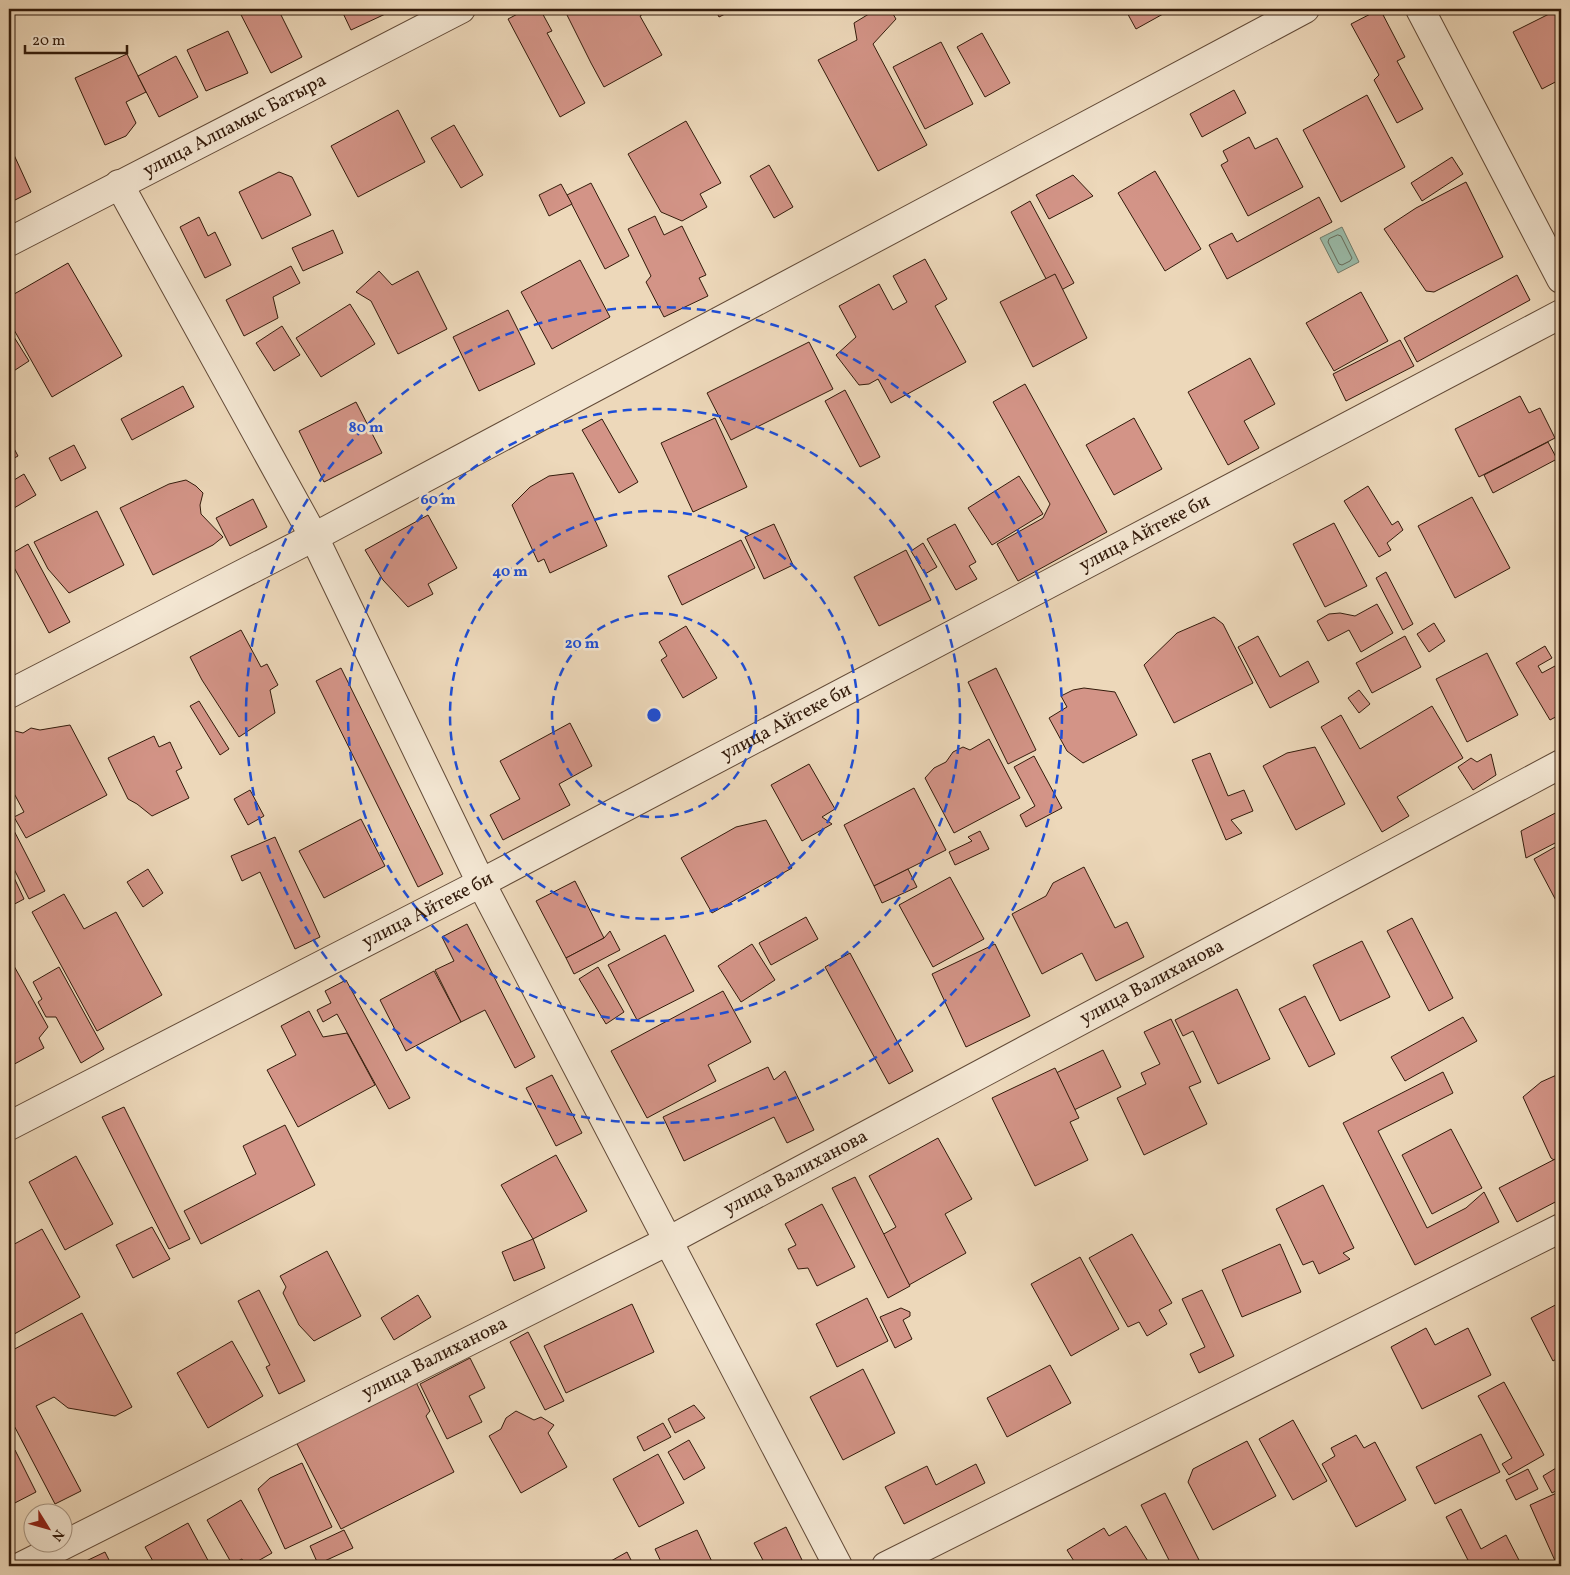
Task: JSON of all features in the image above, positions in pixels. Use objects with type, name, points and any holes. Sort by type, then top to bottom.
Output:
[{"type":"street","name":"улица Алпамыс Батыра","points":[[9,242],[461,9]]},
{"type":"street","points":[[9,694],[314,537],[1305,9]]},
{"type":"street","points":[[1420,9],[1561,279]]},
{"type":"street","points":[[119,184],[314,537],[481,883],[838,1566]]},
{"type":"street","name":"улица Айтеке би","points":[[9,1126],[481,883],[1561,314]]},
{"type":"street","name":"улица Валиханова","points":[[22,1566],[668,1241],[1561,764]]},
{"type":"street","points":[[886,1566],[1561,1228]]},
{"type":"water","points":[[1342,227],[1359,262],[1338,273],[1320,238]]},
{"type":"building","points":[[238,9],[278,9],[302,57],[271,73]]},
{"type":"building","points":[[341,9],[396,9],[351,30]]},
{"type":"building","points":[[527,9],[540,9],[552,31],[547,33],[585,103],[560,117],[508,19]]},
{"type":"building","points":[[564,9],[651,9],[640,16],[662,55],[604,87]]},
{"type":"building","points":[[715,9],[735,9],[719,17]]},
{"type":"building","points":[[877,9],[890,9],[896,19],[873,44],[927,145],[878,171],[818,60],[857,40],[854,23]]},
{"type":"building","points":[[1125,9],[1172,9],[1136,29]]},
{"type":"building","points":[[1380,9],[1405,57],[1397,61],[1423,109],[1397,123],[1374,80],[1379,75],[1351,24]]},
{"type":"building","points":[[1561,9],[1561,79],[1542,89],[1513,32]]},
{"type":"building","points":[[228,31],[248,73],[206,91],[187,50]]},
{"type":"building","points":[[982,33],[1010,83],[985,97],[957,47]]},
{"type":"building","points":[[941,42],[973,104],[925,129],[893,67]]},
{"type":"building","points":[[127,54],[146,92],[126,102],[136,123],[126,136],[105,145],[75,78]]},
{"type":"building","points":[[176,56],[198,97],[159,117],[138,76]]},
{"type":"building","points":[[1234,90],[1246,113],[1202,137],[1190,114]]},
{"type":"building","points":[[1367,95],[1405,167],[1341,202],[1303,130]]},
{"type":"building","points":[[398,110],[425,162],[358,197],[331,146]]},
{"type":"building","points":[[686,121],[721,183],[700,194],[707,207],[682,221],[661,212],[628,154]]},
{"type":"building","points":[[454,125],[483,175],[461,188],[431,138]]},
{"type":"building","points":[[1249,137],[1255,149],[1277,138],[1303,187],[1248,216],[1221,165],[1228,161],[1223,151]]},
{"type":"building","points":[[9,144],[31,192],[9,203]]},
{"type":"building","points":[[1452,157],[1463,174],[1422,201],[1411,183]]},
{"type":"building","points":[[769,165],[793,207],[774,218],[750,176]]},
{"type":"building","points":[[1155,171],[1201,249],[1165,271],[1118,193]]},
{"type":"building","points":[[279,172],[292,177],[311,215],[262,239],[239,192]]},
{"type":"building","points":[[1073,175],[1093,196],[1049,219],[1036,195]]},
{"type":"building","points":[[1466,182],[1503,257],[1434,292],[1426,291],[1384,229],[1416,208]]},
{"type":"building","points":[[591,183],[629,256],[605,269],[567,195]]},
{"type":"building","points":[[561,184],[572,204],[549,216],[539,195]]},
{"type":"building","points":[[1319,197],[1332,222],[1227,279],[1209,245],[1232,233],[1237,242]]},
{"type":"building","points":[[1030,201],[1074,283],[1054,294],[1011,212]]},
{"type":"building","points":[[655,216],[664,235],[682,226],[706,275],[699,278],[708,296],[664,317],[646,282],[651,276],[628,229]]},
{"type":"building","points":[[199,217],[208,236],[215,232],[231,265],[205,278],[180,227]]},
{"type":"building","points":[[333,230],[343,253],[303,271],[292,248]]},
{"type":"building","points":[[925,259],[947,299],[935,306],[966,362],[891,403],[878,379],[869,384],[859,385],[836,355],[856,337],[839,306],[879,284],[893,310],[907,302],[893,276]]},
{"type":"building","points":[[580,260],[610,317],[552,349],[521,292]]},
{"type":"building","points":[[68,263],[122,356],[52,397],[9,321],[9,297]]},
{"type":"building","points":[[291,266],[300,283],[273,297],[278,318],[244,336],[226,300]]},
{"type":"building","points":[[379,271],[392,285],[418,271],[447,329],[398,354],[371,301],[356,292]]},
{"type":"building","points":[[1055,274],[1087,338],[1033,367],[1000,302]]},
{"type":"building","points":[[1517,275],[1530,300],[1417,362],[1404,338]]},
{"type":"building","points":[[1361,292],[1388,341],[1334,371],[1306,323]]},
{"type":"building","points":[[350,304],[375,344],[321,377],[296,338]]},
{"type":"building","points":[[508,310],[535,364],[479,391],[453,337]]},
{"type":"building","points":[[282,326],[300,355],[274,371],[256,343]]},
{"type":"building","points":[[9,329],[29,361],[9,374]]},
{"type":"building","points":[[1400,340],[1414,366],[1346,401],[1333,374]]},
{"type":"building","points":[[809,342],[833,389],[731,440],[707,393]]},
{"type":"building","points":[[1250,358],[1275,404],[1244,421],[1259,448],[1228,465],[1188,392]]},
{"type":"building","points":[[1025,384],[1107,532],[1018,581],[997,544],[1043,518],[1050,504],[993,402]]},
{"type":"building","points":[[183,386],[194,407],[132,440],[121,419]]},
{"type":"building","points":[[845,390],[880,457],[860,467],[825,401]]},
{"type":"building","points":[[1520,396],[1529,413],[1540,408],[1555,438],[1479,477],[1455,429]]},
{"type":"building","points":[[356,402],[382,453],[324,482],[299,431]]},
{"type":"building","points":[[715,418],[747,487],[693,512],[661,443]]},
{"type":"building","points":[[1134,418],[1162,469],[1114,495],[1086,445]]},
{"type":"building","points":[[602,419],[638,482],[619,493],[582,430]]},
{"type":"building","points":[[9,439],[18,456],[9,461]]},
{"type":"building","points":[[1548,442],[1557,459],[1493,493],[1484,475]]},
{"type":"building","points":[[74,445],[86,468],[61,481],[49,458]]},
{"type":"building","points":[[573,473],[607,546],[550,573],[544,559],[538,562],[512,505],[530,487],[549,476]]},
{"type":"building","points":[[24,474],[36,495],[9,511],[9,483]]},
{"type":"building","points":[[1019,476],[1043,514],[992,545],[968,508]]},
{"type":"building","points":[[186,480],[203,493],[200,505],[201,514],[223,537],[213,545],[153,575],[120,508],[169,484]]},
{"type":"building","points":[[1368,486],[1392,525],[1398,521],[1403,530],[1387,543],[1391,550],[1379,557],[1344,501]]},
{"type":"building","points":[[1472,497],[1510,568],[1455,598],[1418,526]]},
{"type":"building","points":[[253,499],[267,527],[230,546],[216,518]]},
{"type":"building","points":[[97,511],[124,565],[69,593],[48,569],[34,542]]},
{"type":"building","points":[[428,515],[457,568],[428,584],[433,594],[408,607],[383,580],[365,550]]},
{"type":"building","points":[[1334,523],[1367,586],[1325,607],[1293,544]]},
{"type":"building","points":[[774,524],[793,565],[764,579],[745,537]]},
{"type":"building","points":[[955,524],[976,562],[969,566],[977,579],[956,590],[927,539]]},
{"type":"building","points":[[741,540],[755,568],[682,605],[668,576]]},
{"type":"building","points":[[923,543],[937,567],[925,574],[911,551]]},
{"type":"building","points":[[28,544],[70,622],[49,633],[9,558],[9,555]]},
{"type":"building","points":[[906,550],[931,600],[879,626],[854,577]]},
{"type":"building","points":[[1386,572],[1413,624],[1403,630],[1376,578]]},
{"type":"building","points":[[1377,604],[1393,633],[1361,652],[1349,630],[1328,641],[1317,621],[1329,614],[1340,613],[1355,616]]},
{"type":"building","points":[[9,614],[14,624],[9,627]]},
{"type":"building","points":[[1214,617],[1223,624],[1253,683],[1174,723],[1144,665],[1177,633]]},
{"type":"building","points":[[1434,623],[1445,641],[1429,652],[1417,634]]},
{"type":"building","points":[[686,626],[717,678],[683,698],[661,660],[667,656],[659,642]]},
{"type":"building","points":[[241,630],[261,667],[267,664],[278,685],[270,690],[275,713],[239,737],[202,680],[190,657]]},
{"type":"building","points":[[1258,636],[1280,677],[1308,661],[1319,682],[1270,708],[1238,647]]},
{"type":"building","points":[[1405,636],[1421,667],[1372,693],[1356,663]]},
{"type":"building","points":[[1545,646],[1552,658],[1538,666],[1542,673],[1555,666],[1561,677],[1561,714],[1550,720],[1516,663]]},
{"type":"building","points":[[1487,653],[1518,715],[1467,742],[1436,679]]},
{"type":"building","points":[[341,668],[443,874],[418,887],[316,681]]},
{"type":"building","points":[[996,668],[1036,750],[1008,764],[968,682]]},
{"type":"building","points":[[1084,688],[1115,692],[1137,735],[1083,763],[1067,751],[1049,718],[1067,707],[1061,696],[1073,690]]},
{"type":"building","points":[[1359,690],[1370,704],[1359,713],[1348,698]]},
{"type":"building","points":[[199,701],[229,749],[220,755],[190,706]]},
{"type":"building","points":[[1432,706],[1463,758],[1397,797],[1409,816],[1382,832],[1321,727],[1341,715],[1360,749]]},
{"type":"building","points":[[570,723],[592,766],[559,784],[570,805],[503,840],[490,815],[520,799],[500,761]]},
{"type":"building","points":[[70,725],[107,795],[26,838],[14,817],[24,812],[9,784],[9,735],[15,731],[23,733],[31,728],[40,730]]},
{"type":"building","points":[[154,736],[159,747],[170,742],[182,768],[176,771],[189,798],[152,816],[128,799],[108,758]]},
{"type":"building","points":[[989,739],[1020,798],[954,833],[925,778],[934,768],[946,762],[953,752],[963,747],[970,750]]},
{"type":"building","points":[[1315,747],[1345,804],[1296,830],[1263,766],[1287,753]]},
{"type":"building","points":[[1210,753],[1228,796],[1244,790],[1253,811],[1231,820],[1242,833],[1226,840],[1192,760]]},
{"type":"building","points":[[1491,754],[1496,775],[1473,790],[1458,767],[1471,758],[1477,762]]},
{"type":"building","points":[[1034,756],[1062,808],[1026,827],[1020,815],[1035,806],[1014,767]]},
{"type":"building","points":[[809,764],[835,809],[822,817],[832,824],[802,841],[771,785]]},
{"type":"building","points":[[914,788],[946,850],[874,886],[844,825]]},
{"type":"building","points":[[250,790],[264,816],[248,825],[234,799]]},
{"type":"building","points":[[1561,810],[1561,840],[1526,858],[1521,831]]},
{"type":"building","points":[[361,819],[385,866],[324,898],[299,851]]},
{"type":"building","points":[[766,820],[792,868],[712,913],[681,858],[736,827]]},
{"type":"building","points":[[9,821],[45,891],[29,899],[9,859]]},
{"type":"building","points":[[980,831],[989,849],[955,865],[949,852],[972,841],[968,837]]},
{"type":"building","points":[[275,837],[320,937],[295,949],[260,872],[242,881],[231,856]]},
{"type":"building","points":[[1555,847],[1561,859],[1561,910],[1534,859]]},
{"type":"building","points":[[9,867],[24,899],[9,907]]},
{"type":"building","points":[[1084,867],[1115,928],[1127,922],[1144,957],[1096,981],[1082,953],[1042,974],[1012,914],[1046,896],[1053,883]]},
{"type":"building","points":[[148,869],[163,893],[143,907],[127,882]]},
{"type":"building","points":[[908,869],[917,887],[882,903],[874,886]]},
{"type":"building","points":[[950,877],[984,939],[933,967],[899,905]]},
{"type":"building","points":[[575,881],[604,938],[566,958],[536,901]]},
{"type":"building","points":[[64,894],[84,929],[116,912],[162,995],[97,1031],[32,912]]},
{"type":"building","points":[[806,917],[818,939],[771,965],[759,943]]},
{"type":"building","points":[[1412,918],[1453,998],[1429,1011],[1387,931]]},
{"type":"building","points":[[467,924],[535,1057],[515,1068],[485,1010],[461,1022],[435,970],[454,961],[442,937]]},
{"type":"building","points":[[610,931],[620,950],[574,974],[566,958],[604,938]]},
{"type":"building","points":[[665,935],[694,991],[637,1020],[608,965]]},
{"type":"building","points":[[1362,941],[1390,997],[1340,1021],[1313,965]]},
{"type":"building","points":[[752,944],[775,980],[741,1002],[718,966]]},
{"type":"building","points":[[995,944],[1030,1016],[966,1047],[932,974]]},
{"type":"building","points":[[850,953],[913,1071],[889,1084],[825,967]]},
{"type":"building","points":[[14,966],[48,1027],[39,1038],[44,1048],[9,1067],[9,969]]},
{"type":"building","points":[[59,967],[104,1049],[81,1063],[56,1017],[46,1017],[38,1002],[42,999],[33,982]]},
{"type":"building","points":[[598,967],[624,1012],[606,1024],[579,979]]},
{"type":"building","points":[[434,971],[461,1022],[406,1051],[380,1000]]},
{"type":"building","points":[[346,980],[410,1098],[389,1109],[337,1014],[323,1022],[317,1010],[331,1003],[325,991]]},
{"type":"building","points":[[1237,989],[1270,1059],[1218,1084],[1193,1031],[1183,1036],[1175,1020]]},
{"type":"building","points":[[723,991],[751,1042],[708,1065],[716,1081],[647,1118],[611,1051]]},
{"type":"building","points":[[1305,996],[1335,1054],[1309,1067],[1279,1009]]},
{"type":"building","points":[[309,1011],[323,1037],[347,1033],[375,1085],[298,1127],[267,1070],[296,1055],[281,1026]]},
{"type":"building","points":[[1463,1017],[1477,1041],[1405,1081],[1391,1057]]},
{"type":"building","points":[[1171,1019],[1201,1082],[1189,1087],[1207,1124],[1144,1155],[1117,1098],[1146,1084],[1141,1073],[1160,1064],[1144,1032]]},
{"type":"building","points":[[1103,1050],[1121,1087],[1074,1110],[1056,1073]]},
{"type":"building","points":[[768,1067],[774,1080],[785,1071],[814,1130],[787,1143],[774,1117],[684,1161],[663,1117]]},
{"type":"building","points":[[1055,1068],[1079,1118],[1070,1122],[1088,1160],[1035,1186],[992,1098]]},
{"type":"building","points":[[1443,1072],[1453,1093],[1378,1131],[1427,1228],[1466,1208],[1484,1192],[1499,1222],[1415,1265],[1343,1123]]},
{"type":"building","points":[[1561,1073],[1561,1156],[1554,1160],[1551,1158],[1523,1097],[1541,1082]]},
{"type":"building","points":[[552,1075],[582,1133],[556,1146],[526,1088]]},
{"type":"building","points":[[124,1107],[190,1239],[169,1249],[102,1117]]},
{"type":"building","points":[[285,1125],[315,1185],[201,1244],[184,1211],[256,1174],[243,1146]]},
{"type":"building","points":[[1451,1129],[1482,1188],[1432,1214],[1402,1155]]},
{"type":"building","points":[[938,1138],[972,1199],[945,1214],[966,1253],[909,1285],[882,1235],[896,1227],[869,1176]]},
{"type":"building","points":[[556,1155],[587,1211],[533,1239],[501,1185]]},
{"type":"building","points":[[76,1156],[113,1224],[65,1250],[29,1182]]},
{"type":"building","points":[[1561,1156],[1561,1199],[1517,1222],[1499,1188]]},
{"type":"building","points":[[855,1177],[910,1286],[888,1298],[832,1188]]},
{"type":"building","points":[[1323,1185],[1354,1248],[1343,1253],[1350,1259],[1319,1274],[1313,1261],[1303,1265],[1276,1209]]},
{"type":"building","points":[[822,1204],[855,1267],[817,1286],[808,1268],[798,1269],[788,1249],[796,1245],[785,1224]]},
{"type":"building","points":[[152,1227],[170,1259],[133,1278],[116,1245]]},
{"type":"building","points":[[42,1229],[80,1297],[9,1337],[9,1247]]},
{"type":"building","points":[[1132,1234],[1172,1303],[1159,1310],[1167,1324],[1147,1336],[1139,1322],[1128,1327],[1089,1258]]},
{"type":"building","points":[[533,1239],[545,1268],[514,1281],[502,1252]]},
{"type":"building","points":[[1280,1244],[1301,1292],[1242,1317],[1222,1270]]},
{"type":"building","points":[[327,1251],[361,1316],[314,1341],[299,1325],[283,1293],[286,1287],[280,1276]]},
{"type":"building","points":[[1080,1257],[1119,1329],[1071,1356],[1031,1284]]},
{"type":"building","points":[[259,1290],[305,1381],[279,1394],[266,1367],[270,1365],[238,1301]]},
{"type":"building","points":[[1202,1290],[1234,1356],[1199,1373],[1190,1354],[1205,1347],[1182,1299]]},
{"type":"building","points":[[418,1295],[431,1317],[394,1340],[381,1318]]},
{"type":"building","points":[[867,1298],[888,1341],[837,1367],[816,1324]]},
{"type":"building","points":[[1561,1302],[1561,1356],[1553,1361],[1531,1318]]},
{"type":"building","points":[[632,1304],[654,1352],[566,1393],[544,1346]]},
{"type":"building","points":[[901,1308],[910,1312],[910,1316],[903,1320],[912,1339],[895,1348],[880,1317]]},
{"type":"building","points":[[82,1313],[132,1407],[115,1416],[68,1408],[54,1397],[36,1406],[81,1491],[59,1502],[54,1502],[9,1416],[9,1352]]},
{"type":"building","points":[[1426,1328],[1435,1345],[1468,1328],[1491,1375],[1422,1409],[1391,1347]]},
{"type":"building","points":[[528,1332],[564,1401],[545,1410],[510,1342]]},
{"type":"building","points":[[232,1341],[263,1396],[208,1428],[177,1373]]},
{"type":"building","points":[[470,1358],[485,1388],[469,1396],[482,1422],[447,1439],[420,1384]]},
{"type":"building","points":[[1050,1365],[1071,1403],[1007,1437],[987,1398]]},
{"type":"building","points":[[863,1369],[895,1433],[843,1460],[810,1397]]},
{"type":"building","points":[[415,1380],[430,1411],[426,1416],[454,1472],[341,1529],[295,1440]]},
{"type":"building","points":[[1504,1382],[1544,1455],[1509,1475],[1502,1464],[1512,1458],[1478,1396]]},
{"type":"building","points":[[694,1405],[705,1418],[675,1433],[668,1419]]},
{"type":"building","points":[[516,1411],[534,1420],[541,1417],[554,1425],[548,1433],[567,1467],[521,1493],[489,1436],[501,1429],[506,1418]]},
{"type":"building","points":[[1293,1420],[1327,1481],[1293,1500],[1259,1439]]},
{"type":"building","points":[[663,1423],[671,1437],[644,1451],[637,1437]]},
{"type":"building","points":[[1481,1434],[1500,1472],[1435,1504],[1416,1467]]},
{"type":"building","points":[[1356,1435],[1364,1448],[1375,1442],[1406,1500],[1356,1527],[1322,1464],[1335,1456],[1331,1448]]},
{"type":"building","points":[[689,1440],[705,1468],[684,1480],[668,1452]]},
{"type":"building","points":[[1247,1441],[1276,1496],[1213,1530],[1188,1482],[1193,1469]]},
{"type":"building","points":[[15,1450],[36,1492],[9,1506],[9,1453]]},
{"type":"building","points":[[658,1454],[684,1503],[639,1527],[613,1479]]},
{"type":"building","points":[[302,1463],[332,1527],[285,1549],[258,1489],[270,1478]]},
{"type":"building","points":[[976,1464],[985,1483],[904,1524],[885,1487],[927,1466],[936,1485]]},
{"type":"building","points":[[1561,1465],[1561,1488],[1552,1493],[1543,1476]]},
{"type":"building","points":[[1528,1469],[1538,1489],[1516,1500],[1506,1480]]},
{"type":"building","points":[[1561,1491],[1561,1561],[1556,1563],[1530,1505]]},
{"type":"building","points":[[1165,1493],[1199,1560],[1189,1566],[1172,1566],[1141,1505]]},
{"type":"building","points":[[241,1500],[272,1553],[249,1566],[246,1566],[242,1559],[232,1564],[207,1520]]},
{"type":"building","points":[[1461,1509],[1481,1549],[1506,1535],[1522,1566],[1471,1566],[1446,1517]]},
{"type":"building","points":[[188,1523],[211,1566],[149,1566],[154,1563],[145,1547]]},
{"type":"building","points":[[1126,1526],[1151,1566],[1077,1566],[1067,1550],[1104,1528],[1109,1536]]},
{"type":"building","points":[[786,1527],[802,1560],[789,1566],[766,1566],[754,1543]]},
{"type":"building","points":[[344,1530],[353,1548],[318,1564],[310,1546]]},
{"type":"building","points":[[697,1530],[714,1566],[663,1566],[655,1549]]},
{"type":"building","points":[[105,1552],[112,1566],[86,1566],[84,1562]]},
{"type":"building","points":[[627,1552],[634,1566],[602,1566]]}]
